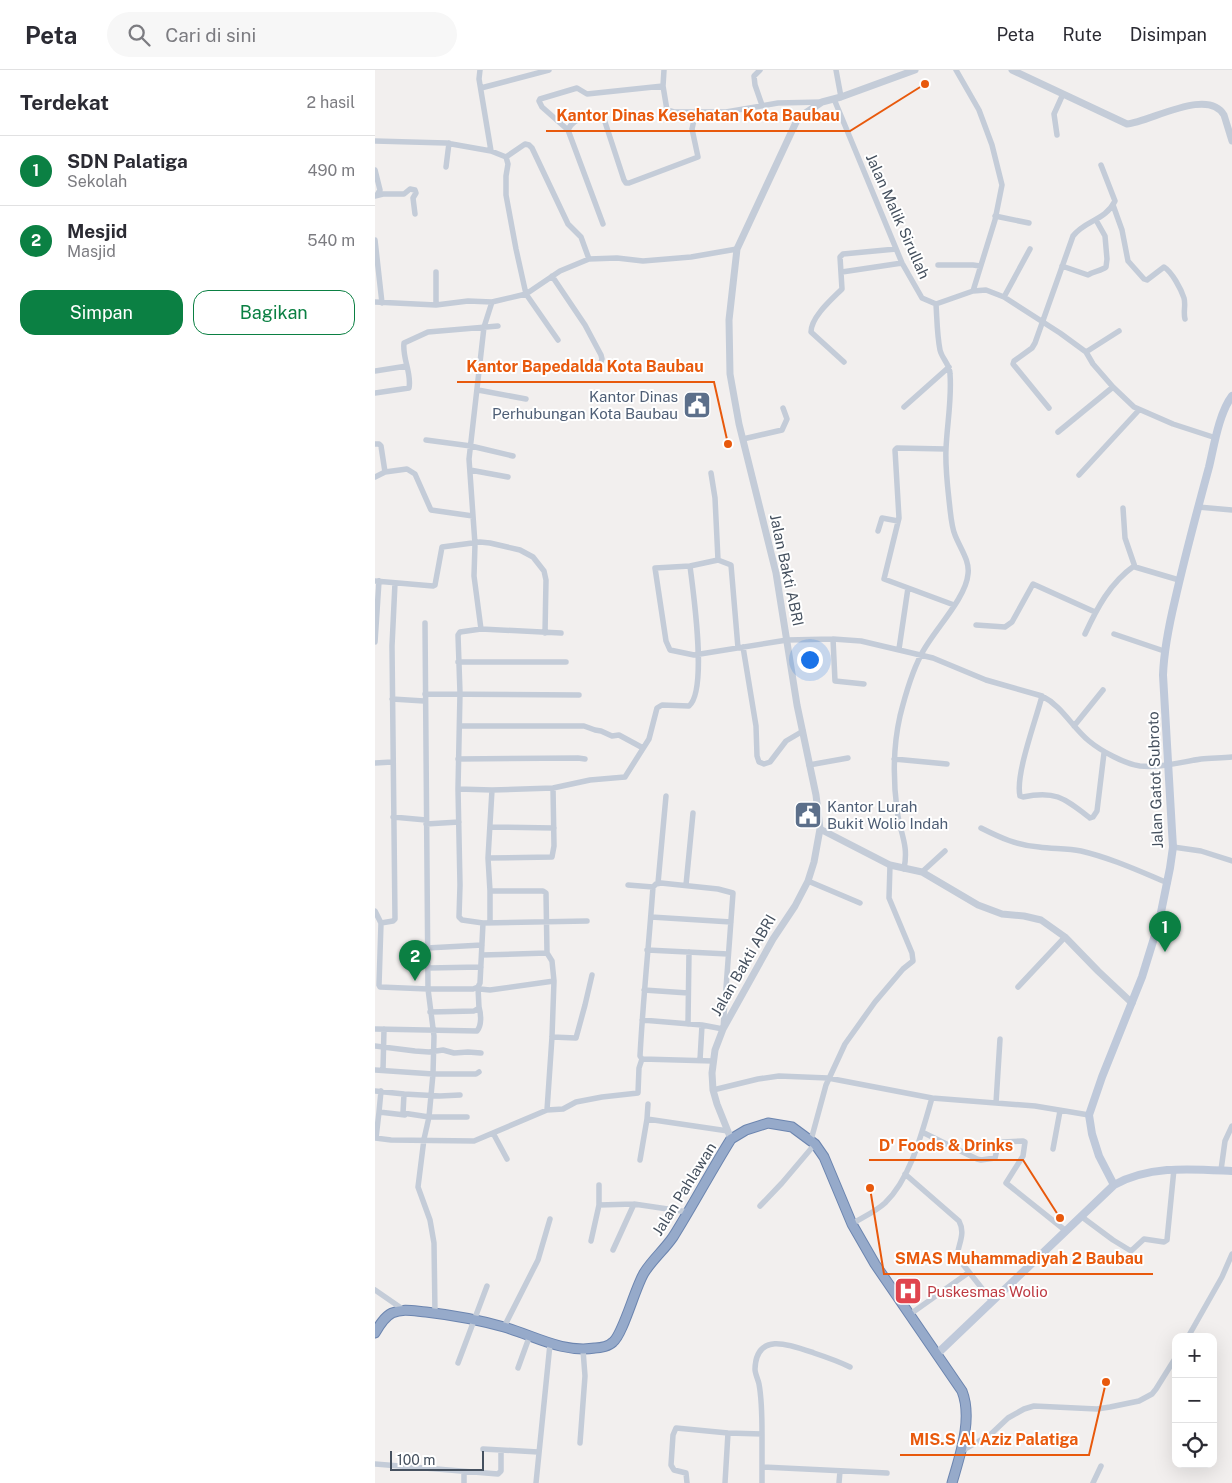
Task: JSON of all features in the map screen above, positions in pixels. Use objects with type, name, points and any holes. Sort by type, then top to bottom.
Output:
[{"type":"highway","name":"Jalan Pahlawan","points":[[404,1310],[474,1320],[504,1327],[550,1344],[583,1350],[599,1348],[615,1340],[644,1274],[671,1239],[688,1212],[729,1135],[768,1123],[792,1127],[813,1142],[824,1157],[852,1224],[875,1264],[953,1377],[965,1399],[966,1417],[961,1451],[952,1483]]},
{"type":"highway","points":[[375,1333],[389,1315],[404,1310]]},
{"type":"main road","name":"Jalan Gatot Subroto","points":[[1113,1185],[1099,1156],[1092,1134],[1089,1115],[1150,954],[1167,883],[1173,848],[1163,675],[1164,651],[1179,580],[1216,438],[1227,404],[1232,396]]},
{"type":"main road","points":[[937,1354],[1082,1217],[1113,1185],[1162,1170],[1232,1171]]},
{"type":"street","points":[[480,70],[491,151]]},
{"type":"street","points":[[481,88],[549,70]]},
{"type":"street","points":[[664,70],[663,86],[667,110],[674,112],[726,112],[762,106],[822,102]]},
{"type":"street","points":[[760,70],[754,76],[762,106]]},
{"type":"street","name":"Jalan Malik Sirullah","points":[[836,70],[837,98],[902,263],[922,298],[937,304]]},
{"type":"street","name":"Jalan Bakti ABRI","points":[[729,1135],[713,1090],[713,1061],[723,1029],[808,881],[814,862],[819,829],[816,795],[797,705],[776,573],[733,391],[729,346],[731,294],[737,249],[796,121],[822,102],[915,70]]},
{"type":"street","points":[[956,70],[979,110],[1002,185],[973,291]]},
{"type":"street","points":[[1012,70],[1127,124],[1139,122],[1164,112],[1196,105],[1214,106],[1224,115],[1232,142]]},
{"type":"street","points":[[603,224],[568,130],[542,107],[539,101],[540,99],[577,88],[587,94],[663,86]]},
{"type":"street","points":[[1057,135],[1053,114],[1063,94]]},
{"type":"street","points":[[568,130],[571,124],[577,120],[600,117],[604,119],[624,180],[626,183],[629,183],[698,157],[692,130],[696,112]]},
{"type":"street","points":[[375,141],[449,143],[491,151],[507,157]]},
{"type":"street","points":[[446,166],[449,143]]},
{"type":"street","points":[[507,157],[525,144],[532,148],[568,224],[581,238],[589,260]]},
{"type":"street","points":[[507,157],[509,164],[506,176],[506,195],[526,294],[558,340]]},
{"type":"street","points":[[1049,408],[1013,364],[1014,361],[1032,348],[1073,236],[1079,229],[1096,220],[1113,205],[1115,198],[1101,165]]},
{"type":"street","points":[[375,170],[380,190],[376,196]]},
{"type":"street","points":[[376,196],[404,194],[409,189],[415,190],[416,193],[413,198],[415,214]]},
{"type":"street","points":[[1113,205],[1122,230],[1128,261],[1147,280],[1164,267],[1169,271],[1185,301],[1183,309],[1185,319]]},
{"type":"street","points":[[995,216],[1029,223]]},
{"type":"street","points":[[1062,266],[1088,274],[1107,267],[1105,236],[1096,220]]},
{"type":"street","points":[[375,240],[382,303]]},
{"type":"street","points":[[375,302],[436,305],[468,301],[492,302],[526,294],[552,276],[589,260],[617,258],[643,261],[691,257],[737,249]]},
{"type":"street","points":[[844,362],[811,332],[816,318],[843,289],[840,256],[896,249]]},
{"type":"street","points":[[1004,297],[1030,249]]},
{"type":"street","points":[[842,272],[902,263]]},
{"type":"street","points":[[938,265],[980,266]]},
{"type":"street","points":[[436,272],[436,305]]},
{"type":"street","points":[[552,276],[601,355],[600,365]]},
{"type":"street","points":[[905,869],[907,854],[897,810],[895,759],[895,744],[900,716],[921,655],[968,580],[969,568],[954,534],[950,510],[946,449],[950,405],[949,366],[940,351],[937,304],[973,291],[986,290],[1004,297],[1043,321],[1086,352],[1093,364],[1113,386],[1139,410],[1173,424],[1216,438]]},
{"type":"street","points":[[481,630],[473,576],[475,544],[470,470],[484,327],[492,302]]},
{"type":"street","points":[[375,393],[409,388],[403,348],[404,343],[416,336],[428,332],[498,326]]},
{"type":"street","points":[[1086,352],[1119,331]]},
{"type":"street","points":[[375,371],[407,366]]},
{"type":"street","points":[[904,407],[949,366]]},
{"type":"street","points":[[1058,432],[1113,386]]},
{"type":"street","points":[[478,390],[526,399]]},
{"type":"street","points":[[743,439],[782,430],[787,420],[783,408]]},
{"type":"street","points":[[1079,475],[1139,410]]},
{"type":"street","points":[[427,440],[471,446],[513,456]]},
{"type":"street","points":[[375,444],[381,446],[385,472]]},
{"type":"street","points":[[946,449],[897,448],[895,450],[898,521],[884,580],[954,605]]},
{"type":"street","points":[[375,477],[385,472],[411,470],[423,489],[431,510],[473,516]]},
{"type":"street","points":[[470,470],[508,477]]},
{"type":"street","points":[[711,473],[715,498],[719,560]]},
{"type":"street","points":[[1198,506],[1232,510]]},
{"type":"street","points":[[1123,508],[1125,538],[1134,566],[1137,569],[1179,580]]},
{"type":"street","points":[[878,531],[882,518],[898,521]]},
{"type":"street","points":[[375,642],[377,581],[433,586],[435,585],[438,573],[442,547],[490,543],[520,550],[528,554],[538,562],[544,571],[546,580],[545,633]]},
{"type":"street","points":[[803,731],[786,741],[770,762],[764,764],[759,762],[756,726],[740,648],[731,566],[719,560],[690,566],[655,568],[668,648],[691,655],[740,648],[787,640],[833,639],[861,641],[941,660],[986,680],[1042,696],[1061,711],[1083,736],[1105,753],[1139,766],[1169,765],[1203,759],[1232,757]]},
{"type":"street","points":[[458,789],[553,788],[595,779],[624,778],[650,736],[659,706],[689,706],[691,704],[697,682],[699,654],[690,566]]},
{"type":"street","points":[[1085,634],[1095,612],[1113,585],[1125,572],[1134,566]]},
{"type":"street","points":[[381,923],[395,919],[392,646],[395,582]]},
{"type":"street","points":[[976,625],[1005,627],[1012,622],[1033,584],[1095,612]]},
{"type":"street","points":[[899,649],[908,588]]},
{"type":"street","points":[[425,623],[427,948],[428,989],[434,1031],[434,1050],[432,1096],[418,1187],[430,1220],[434,1243],[435,1313]]},
{"type":"street","points":[[561,633],[481,630],[460,632],[457,641],[460,693],[458,789],[461,885],[459,917],[461,920],[483,923],[587,921]]},
{"type":"street","points":[[1114,634],[1164,651]]},
{"type":"street","points":[[833,639],[835,681],[864,684]]},
{"type":"street","points":[[457,662],[565,662]]},
{"type":"street","points":[[1074,726],[1103,690]]},
{"type":"street","points":[[392,699],[424,698],[460,693],[579,695]]},
{"type":"street","points":[[1042,696],[1027,748],[1019,787],[1020,796],[1056,795],[1090,818],[1093,817],[1097,811],[1105,753]]},
{"type":"street","points":[[460,726],[584,726],[601,730],[612,736],[619,735],[643,748]]},
{"type":"street","points":[[809,765],[848,758]]},
{"type":"street","points":[[458,759],[585,759]]},
{"type":"street","points":[[895,759],[947,764]]},
{"type":"street","points":[[375,763],[392,762]]},
{"type":"street","points":[[488,858],[552,857],[554,853],[553,788]]},
{"type":"street","points":[[490,922],[488,858],[492,790]]},
{"type":"street","points":[[460,1095],[432,1096],[378,1091],[379,1112],[376,1138],[391,1140],[474,1141],[547,1110],[563,1109],[576,1102],[603,1097],[639,1093],[647,950],[666,796]]},
{"type":"street","points":[[685,885],[693,813]]},
{"type":"street","points":[[393,817],[426,822],[459,822]]},
{"type":"street","points":[[490,827],[554,828]]},
{"type":"street","points":[[981,828],[1005,840],[1021,845],[1061,848],[1107,858],[1167,883]]},
{"type":"street","points":[[819,829],[890,865],[922,872],[978,905],[1002,914],[1039,919],[1065,937],[1133,1003]]},
{"type":"street","points":[[1173,848],[1201,851],[1232,861]]},
{"type":"street","points":[[922,872],[945,850]]},
{"type":"street","points":[[760,1206],[782,1183],[813,1142],[828,1078],[845,1044],[903,969],[913,961],[912,953],[889,898],[890,865]]},
{"type":"street","points":[[808,881],[860,903]]},
{"type":"street","points":[[628,885],[685,885],[733,893],[723,1029],[702,1025],[642,1020]]},
{"type":"street","points":[[490,891],[543,891],[546,893],[547,953],[552,961],[554,981],[547,1110]]},
{"type":"street","points":[[375,911],[381,923],[379,986],[473,989],[480,983],[483,923]]},
{"type":"street","points":[[651,917],[731,922]]},
{"type":"street","points":[[1018,987],[1065,937]]},
{"type":"street","points":[[427,948],[482,945]]},
{"type":"street","points":[[647,950],[728,954]]},
{"type":"street","points":[[688,1024],[689,952]]},
{"type":"street","points":[[482,955],[547,953]]},
{"type":"street","points":[[428,968],[481,968]]},
{"type":"street","points":[[552,1037],[576,1038],[592,975]]},
{"type":"street","points":[[477,986],[480,989],[491,990],[554,981]]},
{"type":"street","points":[[375,1029],[477,1031],[481,1019],[477,986]]},
{"type":"street","points":[[644,990],[688,993]]},
{"type":"street","points":[[430,1012],[474,1011],[479,1006]]},
{"type":"street","points":[[700,1060],[702,1025]]},
{"type":"street","points":[[383,1070],[385,1030]]},
{"type":"street","points":[[996,1103],[1000,1039]]},
{"type":"street","points":[[375,1046],[429,1052],[443,1050],[455,1054],[481,1053]]},
{"type":"street","points":[[642,1059],[713,1061]]},
{"type":"street","points":[[375,1070],[433,1074],[476,1074],[479,1072]]},
{"type":"street","points":[[713,1090],[758,1078],[828,1078],[932,1098],[1035,1106],[1089,1115]]},
{"type":"street","points":[[404,1094],[403,1113],[405,1115]]},
{"type":"street","points":[[852,1224],[885,1203],[895,1191],[905,1174],[932,1098]]},
{"type":"street","points":[[640,1160],[648,1104]]},
{"type":"street","points":[[1053,1149],[1060,1111]]},
{"type":"street","points":[[379,1112],[405,1115],[467,1117]]},
{"type":"street","points":[[647,1120],[729,1135]]},
{"type":"street","points":[[1221,1170],[1225,1141],[1232,1126]]},
{"type":"street","points":[[921,1132],[981,1160],[995,1158],[998,1146],[1003,1142],[1023,1140],[1025,1142],[1023,1156],[1006,1183],[1066,1232]]},
{"type":"street","points":[[493,1133],[507,1159]]},
{"type":"street","points":[[1082,1217],[1131,1251],[1144,1239],[1164,1242],[1167,1240],[1169,1229],[1174,1170]]},
{"type":"street","points":[[905,1174],[959,1221],[962,1237],[957,1257],[968,1273],[992,1300]]},
{"type":"street","points":[[591,1241],[599,1205],[599,1185]]},
{"type":"street","points":[[599,1205],[634,1204],[688,1212]]},
{"type":"street","points":[[613,1250],[634,1204]]},
{"type":"street","points":[[504,1327],[538,1260],[550,1219]]},
{"type":"street","points":[[1190,1333],[1217,1286],[1232,1254]]},
{"type":"street","points":[[909,1315],[968,1273]]},
{"type":"street","points":[[458,1363],[487,1286]]},
{"type":"street","points":[[375,1290],[404,1310]]},
{"type":"street","points":[[518,1368],[530,1336]]},
{"type":"street","points":[[536,1483],[550,1344]]},
{"type":"street","points":[[762,1483],[762,1409],[759,1382],[755,1369],[758,1354],[763,1347],[787,1344],[832,1359],[849,1367]]},
{"type":"street","points":[[580,1443],[585,1376],[583,1350]]},
{"type":"street","points":[[961,1451],[991,1434],[1017,1412],[1034,1406],[1097,1409],[1139,1401],[1152,1394],[1172,1363]]},
{"type":"street","points":[[687,1483],[687,1475],[674,1470],[671,1466],[674,1429],[762,1434]]},
{"type":"street","points":[[725,1483],[728,1433]]},
{"type":"street","points":[[483,1449],[538,1452]]},
{"type":"street","points":[[375,1464],[499,1474],[501,1450]]},
{"type":"street","points":[[1093,1483],[1101,1466]]},
{"type":"street","points":[[763,1467],[887,1473]]},
{"type":"street","points":[[839,1483],[841,1471]]},
{"type":"street","points":[[464,1472],[464,1483]]},
{"type":"place","name":"Kantor Dinas Kesehatan Kota Baubau","points":[[925,84]]},
{"type":"place","name":"Kantor Dinas Perhubungan Kota Baubau","points":[[697,405]]},
{"type":"place","name":"Kantor Bapedalda Kota Baubau","points":[[728,444]]},
{"type":"place","name":"Kantor Lurah Bukit Wolio Indah","points":[[808,815]]},
{"type":"place","name":"SDN Palatiga","points":[[1165,952]]},
{"type":"place","name":"Mesjid","points":[[415,981]]},
{"type":"place","name":"SMAS Muhammadiyah 2 Baubau","points":[[870,1188]]},
{"type":"place","name":"D' Foods & Drinks","points":[[1060,1218]]},
{"type":"place","name":"Puskesmas Wolio","points":[[908,1291]]},
{"type":"place","name":"MIS.S Al Aziz Palatiga","points":[[1106,1382]]}]
